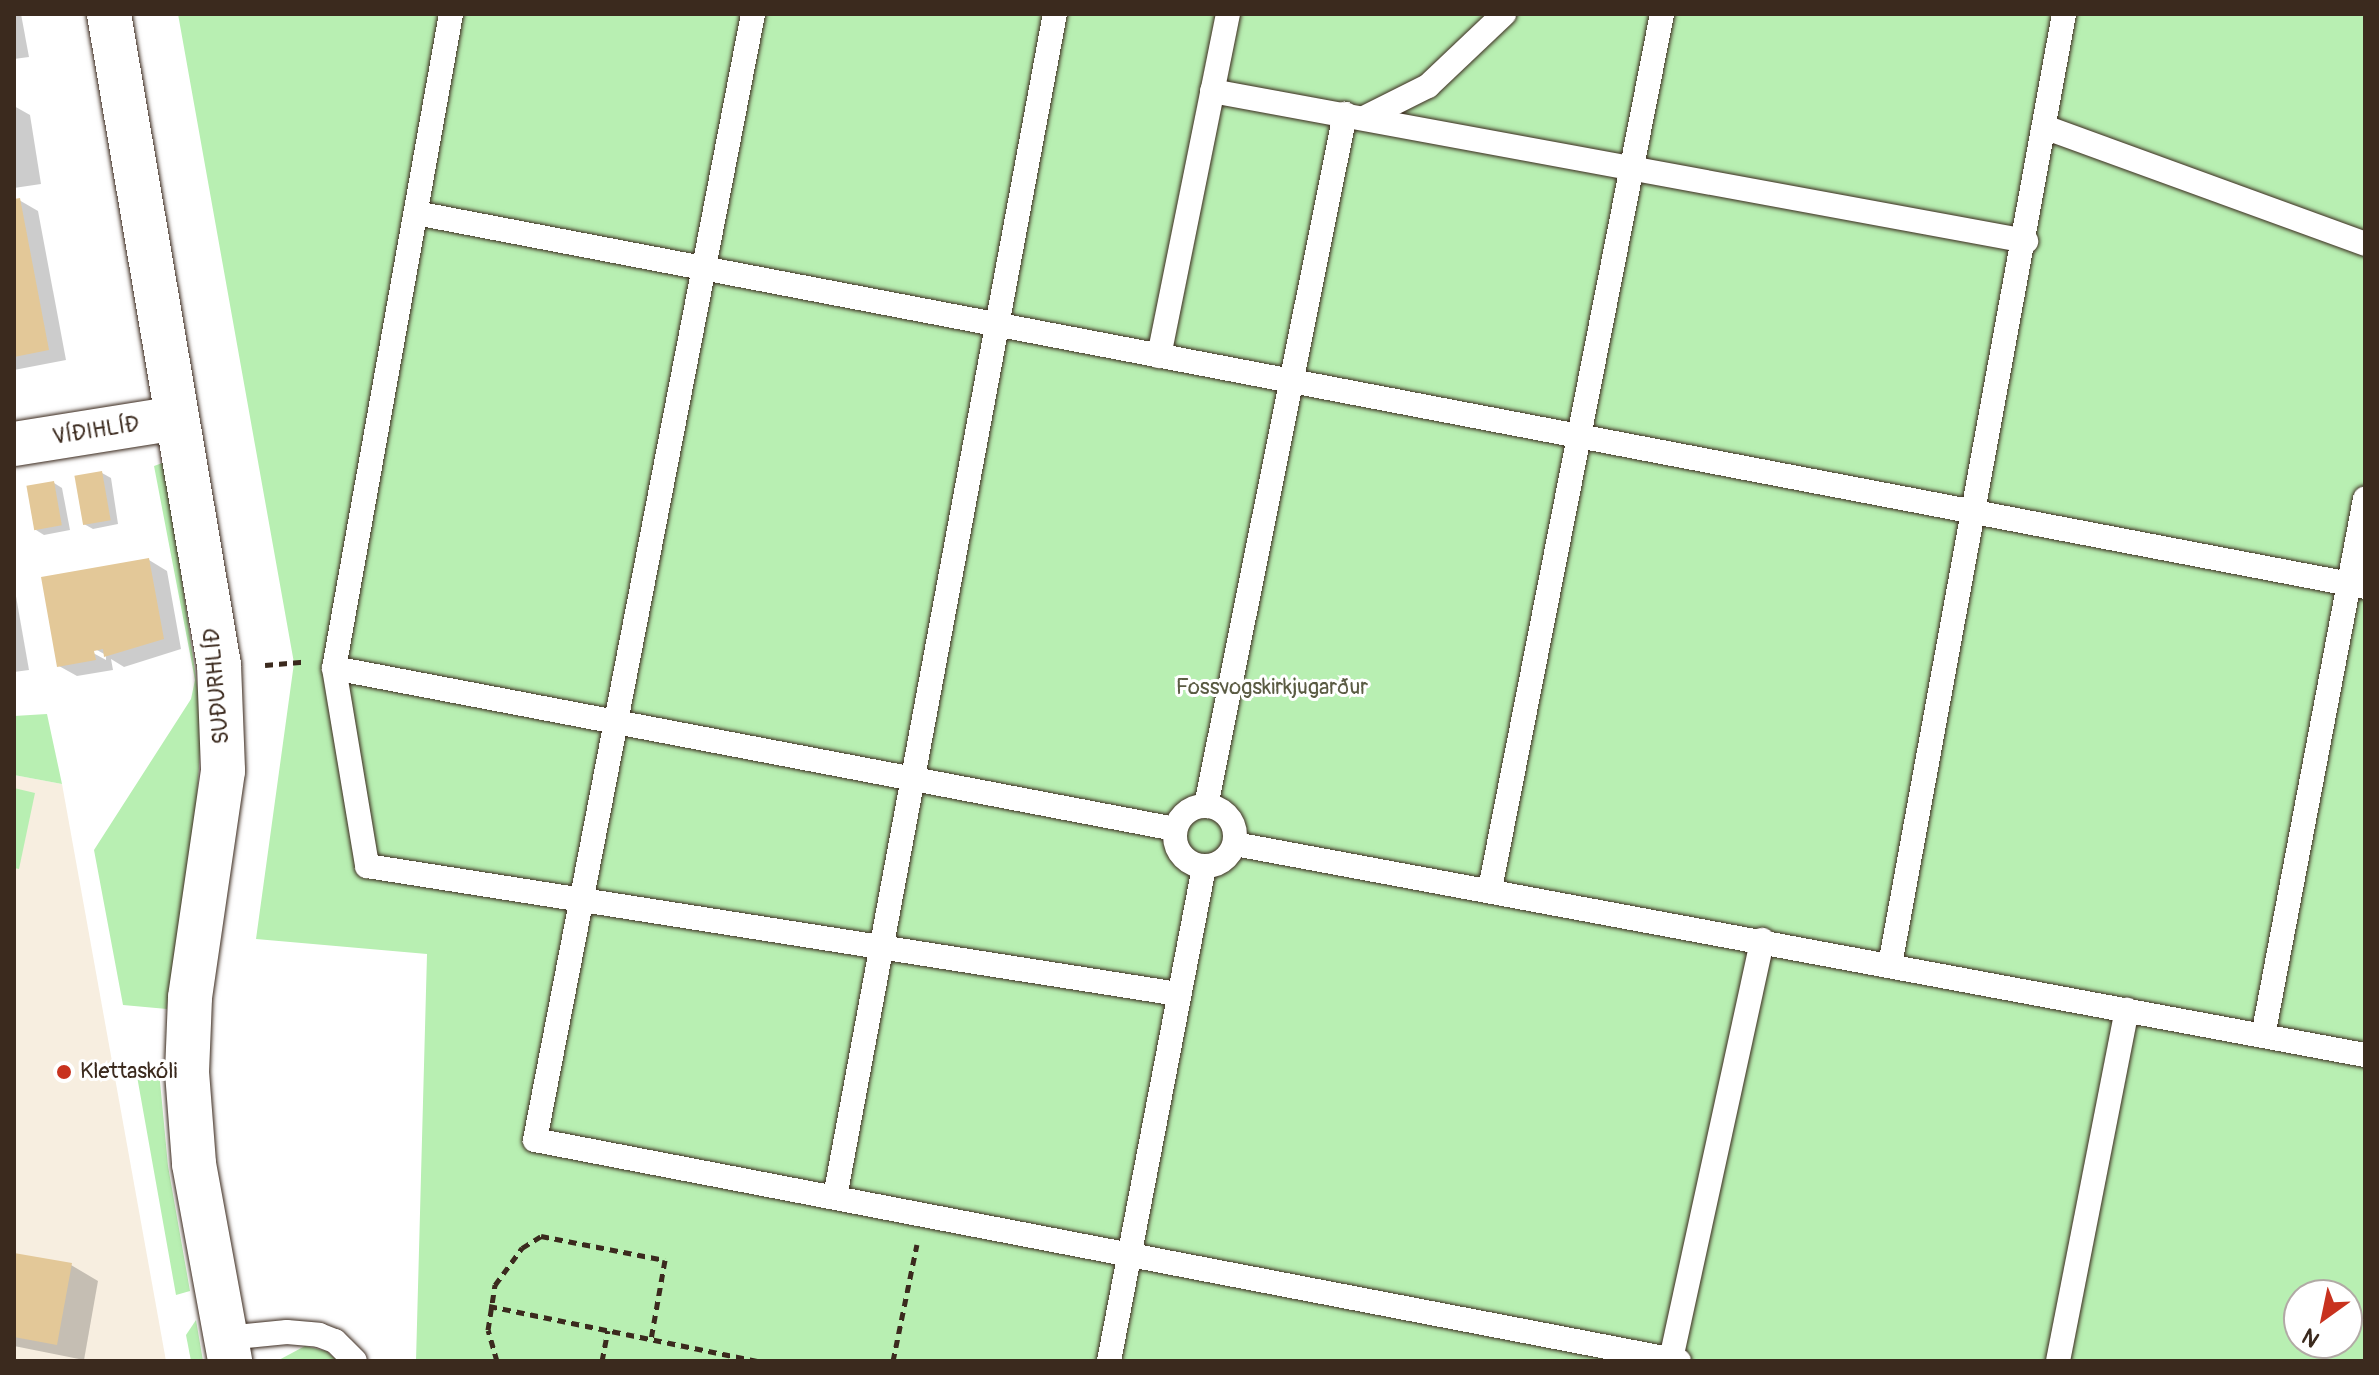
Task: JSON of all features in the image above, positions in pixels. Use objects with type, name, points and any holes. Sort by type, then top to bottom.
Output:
[{"type":"street","name":"SUÐURHLÍÐ","points":[[109,14],[177,418],[223,718],[223,771],[190,998],[187,1072],[194,1164],[228,1350]]},
{"type":"street","name":"VÍÐIHLÍÐ","points":[[14,444],[177,418]]},
{"type":"lane","points":[[451,14],[334,668],[367,866],[1178,994]]},
{"type":"lane","points":[[753,14],[535,1140],[1129,1252],[1675,1360],[1762,940]]},
{"type":"lane","points":[[835,1197],[1055,14]]},
{"type":"lane","points":[[1159,356],[1228,14]]},
{"type":"lane","points":[[1355,116],[1428,86],[1504,14]]},
{"type":"lane","points":[[1490,889],[1662,14]]},
{"type":"lane","points":[[1890,965],[2047,128],[2064,14]]},
{"type":"lane","points":[[1212,91],[2026,241]]},
{"type":"lane","points":[[1206,806],[1291,381],[1355,116]]},
{"type":"lane","points":[[2047,128],[2365,244]]},
{"type":"lane","points":[[416,213],[2357,586]]},
{"type":"lane","points":[[2263,1036],[2357,586],[2365,499]]},
{"type":"lane","points":[[334,668],[1175,829]]},
{"type":"lane","points":[[1206,806],[1230,818],[1235,844],[1229,856],[1204,867],[1180,855],[1175,829],[1192,808],[1206,806]]},
{"type":"lane","points":[[1235,844],[1490,889],[2365,1055]]},
{"type":"lane","points":[[1109,1361],[1204,867]]},
{"type":"lane","points":[[2058,1361],[2127,1010]]},
{"type":"lane","points":[[228,1350],[287,1332],[319,1335],[335,1341],[355,1361]]},
{"type":"path","points":[[893,1361],[923,1213]]},
{"type":"path","points":[[497,1361],[488,1330],[489,1306],[506,1265],[541,1236],[665,1260],[651,1339]]},
{"type":"path","points":[[489,1306],[758,1361]]},
{"type":"path","points":[[602,1361],[608,1331]]},
{"type":"shaded area","name":"Klettaskóli","points":[[14,775],[62,784],[166,1361],[14,1361]]},
{"type":"green space","name":"Fossvogskirkjugarður","points":[[178,14],[2365,14],[2365,1361],[416,1361],[427,954],[256,939],[294,663]]},
{"type":"green space","points":[[165,462],[202,720],[196,813],[167,1009],[123,1005],[94,850],[191,699],[195,680],[154,466]]},
{"type":"green space","points":[[47,714],[62,784],[14,775],[14,716]]},
{"type":"green space","points":[[14,788],[35,793],[19,869],[14,868]]},
{"type":"green space","points":[[135,1065],[159,1071],[168,1166],[190,1291],[176,1295]]},
{"type":"green space","points":[[196,1320],[203,1361],[191,1361],[186,1335]]},
{"type":"green space","points":[[305,1346],[326,1351],[338,1361],[277,1361]]},
{"type":"building","points":[[20,198],[49,350],[14,357],[14,199]]},
{"type":"building","points":[[102,471],[111,520],[83,525],[74,476]]},
{"type":"building","points":[[54,481],[62,525],[34,530],[26,486]]},
{"type":"building","points":[[149,558],[164,639],[104,657],[103,649],[94,651],[96,660],[57,667],[41,577]]},
{"type":"building","points":[[14,1253],[72,1263],[57,1345],[14,1337]]},
{"type":"place","name":"Klettaskóli","points":[[64,1072]]}]
